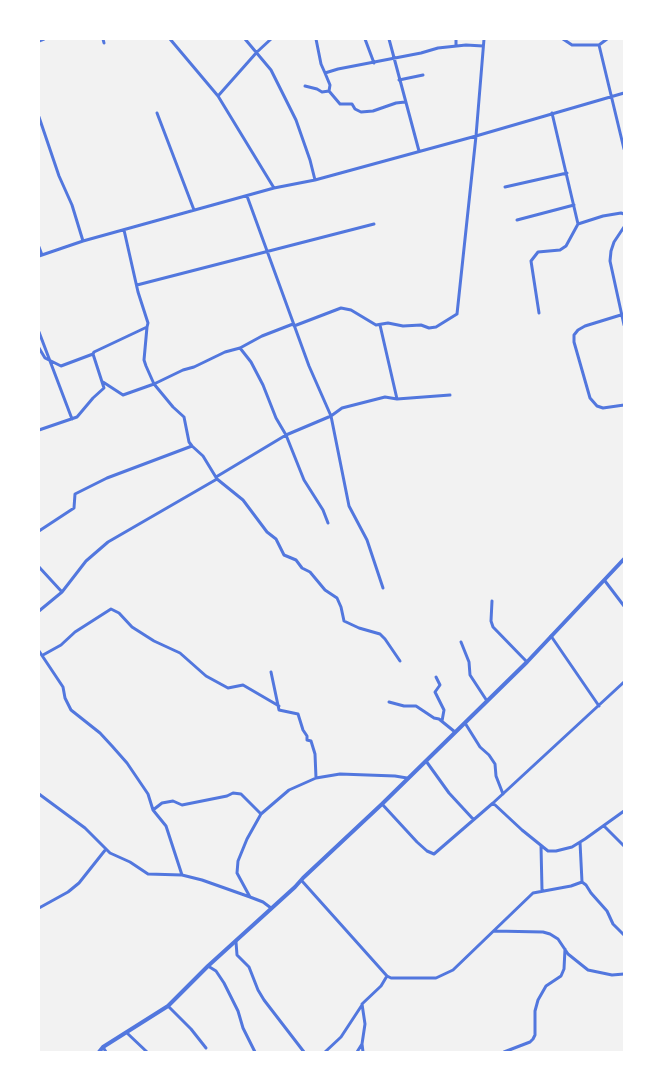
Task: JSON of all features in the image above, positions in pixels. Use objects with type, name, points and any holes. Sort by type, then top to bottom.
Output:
[{"type":"street","points":[[39,41],[44,39]]},
{"type":"street","points":[[170,39],[218,96],[274,188]]},
{"type":"street","points":[[245,39],[271,70],[296,120],[315,180]]},
{"type":"street","points":[[218,96],[271,39]]},
{"type":"street","points":[[316,39],[321,64],[330,85],[329,91],[340,104],[352,104],[355,109],[361,112],[373,111],[405,102]]},
{"type":"street","points":[[365,39],[374,63]]},
{"type":"street","points":[[389,39],[419,152]]},
{"type":"street","points":[[456,39],[456,46]]},
{"type":"street","points":[[102,382],[123,395],[211,360],[225,352],[240,348],[262,336],[341,308],[351,310],[374,324],[421,325],[430,328],[436,327],[457,314],[476,136],[484,39]]},
{"type":"street","points":[[563,39],[572,45],[599,45],[608,39]]},
{"type":"street","points":[[599,45],[624,149]]},
{"type":"street","points":[[325,73],[438,48],[483,46]]},
{"type":"street","points":[[399,80],[423,75]]},
{"type":"street","points":[[305,86],[322,92],[329,91]]},
{"type":"street","points":[[39,247],[40,256],[83,241],[194,210],[419,152],[624,93]]},
{"type":"street","points":[[157,113],[194,210]]},
{"type":"street","points":[[539,314],[531,261],[538,252],[560,250],[566,246],[578,224],[552,113]]},
{"type":"street","points":[[39,116],[59,176],[72,205],[83,241]]},
{"type":"street","points":[[505,187],[567,173]]},
{"type":"street","points":[[247,196],[309,366],[334,422],[335,440],[350,506],[367,540],[384,588]]},
{"type":"street","points":[[517,220],[574,205]]},
{"type":"street","points":[[578,224],[603,216],[624,214]]},
{"type":"street","points":[[137,285],[374,224]]},
{"type":"street","points":[[624,228],[614,242],[610,261],[624,325]]},
{"type":"street","points":[[124,230],[148,323],[144,360],[154,384],[184,417],[192,446],[202,456],[216,478],[243,500],[267,532],[276,539],[284,555],[296,560],[302,568],[310,572],[325,590],[337,598],[342,607],[343,619],[346,623],[380,634],[386,639],[400,661]]},
{"type":"street","points":[[623,314],[578,330],[574,335],[574,342],[590,398],[603,408],[624,405]]},
{"type":"street","points":[[380,324],[397,399]]},
{"type":"street","points":[[39,348],[45,358],[61,366],[93,354],[97,350],[147,327]]},
{"type":"street","points":[[39,332],[72,419]]},
{"type":"street","points":[[240,348],[251,362],[263,385],[276,418],[286,434],[304,480],[323,510],[328,523]]},
{"type":"street","points":[[39,430],[72,419],[83,411],[93,398],[103,390],[93,354]]},
{"type":"street","points":[[39,611],[62,592],[86,561],[108,542],[286,434],[331,416],[342,408],[366,401],[385,397],[397,399],[450,395]]},
{"type":"street","points":[[39,531],[74,508],[74,494],[107,478],[192,446]]},
{"type":"street","points":[[99,1052],[168,1006],[208,966],[302,881],[527,662],[624,559]]},
{"type":"street","points":[[39,567],[62,592]]},
{"type":"street","points":[[605,581],[624,606]]},
{"type":"street","points":[[492,601],[490,621],[492,627],[527,662]]},
{"type":"street","points":[[42,655],[61,645],[75,632],[110,609],[119,613],[139,632],[180,653],[206,676],[228,688],[243,686],[279,706]]},
{"type":"street","points":[[551,636],[599,706]]},
{"type":"street","points":[[461,642],[469,662],[470,675],[487,701]]},
{"type":"street","points":[[39,651],[64,687],[65,698],[70,710],[100,733],[127,763],[148,794],[153,810],[166,826],[182,875]]},
{"type":"street","points":[[271,672],[280,711],[291,712],[300,716],[307,740],[311,741],[314,749],[316,778]]},
{"type":"street","points":[[436,677],[440,685],[435,692],[444,710],[442,721]]},
{"type":"street","points":[[382,804],[417,842],[427,851],[434,854],[503,794],[624,682]]},
{"type":"street","points":[[389,702],[404,706],[416,706],[442,721],[455,732]]},
{"type":"street","points":[[465,723],[480,747],[495,764],[496,776],[503,794]]},
{"type":"street","points":[[426,760],[449,793],[473,820]]},
{"type":"street","points":[[250,897],[238,873],[238,861],[247,839],[261,814],[289,790],[316,778],[340,774],[407,778]]},
{"type":"street","points":[[153,810],[162,803],[173,801],[182,805],[227,796],[233,793],[242,794],[261,814]]},
{"type":"street","points":[[39,794],[85,828],[106,849],[148,874],[182,875],[202,880],[263,902],[271,908]]},
{"type":"street","points":[[493,803],[541,845],[548,850],[556,851],[572,847],[624,811]]},
{"type":"street","points":[[604,826],[624,846]]},
{"type":"street","points":[[580,842],[582,882],[607,911],[613,924],[624,935]]},
{"type":"street","points":[[541,845],[542,890]]},
{"type":"street","points":[[39,908],[68,892],[79,883],[106,849]]},
{"type":"street","points":[[302,881],[387,976],[391,978],[436,978],[444,975],[453,970],[533,893],[582,882]]},
{"type":"street","points":[[493,931],[542,932],[550,934],[558,939],[578,964],[588,970],[612,975],[624,974]]},
{"type":"street","points":[[236,942],[237,955],[249,967],[264,1000],[304,1052]]},
{"type":"street","points":[[504,1052],[530,1042],[533,1039],[535,1035],[534,1011],[546,986],[561,976],[564,969],[565,949]]},
{"type":"street","points":[[208,966],[216,971],[224,983],[255,1052]]},
{"type":"street","points":[[325,1052],[341,1038],[362,1004],[382,986],[387,976]]},
{"type":"street","points":[[362,1004],[365,1024],[362,1044],[363,1052]]},
{"type":"street","points":[[168,1006],[192,1029],[206,1048]]},
{"type":"street","points":[[127,1033],[147,1052]]},
{"type":"street","points":[[357,1052],[362,1044]]},
{"type":"street","points":[[104,1047],[106,1052]]}]
